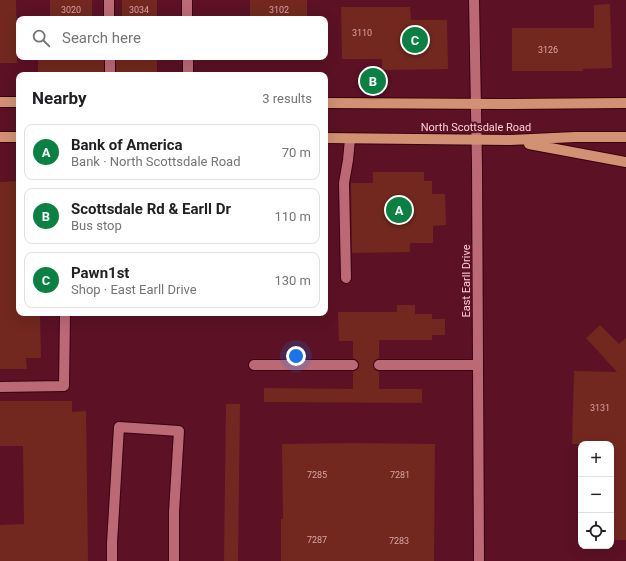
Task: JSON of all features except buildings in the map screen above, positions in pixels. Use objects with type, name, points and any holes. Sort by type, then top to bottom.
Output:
[{"type":"main road","points":[[0,102],[16,102]]},
{"type":"main road","points":[[328,103],[476,104],[626,102]]},
{"type":"main road","points":[[0,137],[16,137]]},
{"type":"main road","name":"North Scottsdale Road","points":[[328,138],[510,140],[575,137],[626,137]]},
{"type":"main road","points":[[510,140],[626,162]]},
{"type":"street","points":[[109,0],[110,16]]},
{"type":"street","points":[[187,0],[187,16]]},
{"type":"street","name":"East Earll Drive","points":[[474,0],[478,365],[478,561]]},
{"type":"street","points":[[110,60],[110,72]]},
{"type":"street","points":[[188,60],[188,72]]},
{"type":"street","points":[[346,278],[344,183],[350,138]]},
{"type":"street","points":[[0,387],[64,386],[64,316]]},
{"type":"street","points":[[254,365],[353,365]]},
{"type":"street","points":[[380,365],[478,365]]},
{"type":"street","points":[[112,561],[119,427],[179,431],[174,512],[174,561]]},
{"type":"place","name":"Pawn1st","points":[[415,40]]},
{"type":"place","name":"Scottsdale Rd & Earll Dr","points":[[373,81]]},
{"type":"place","name":"Bank of America","points":[[399,210]]}]
